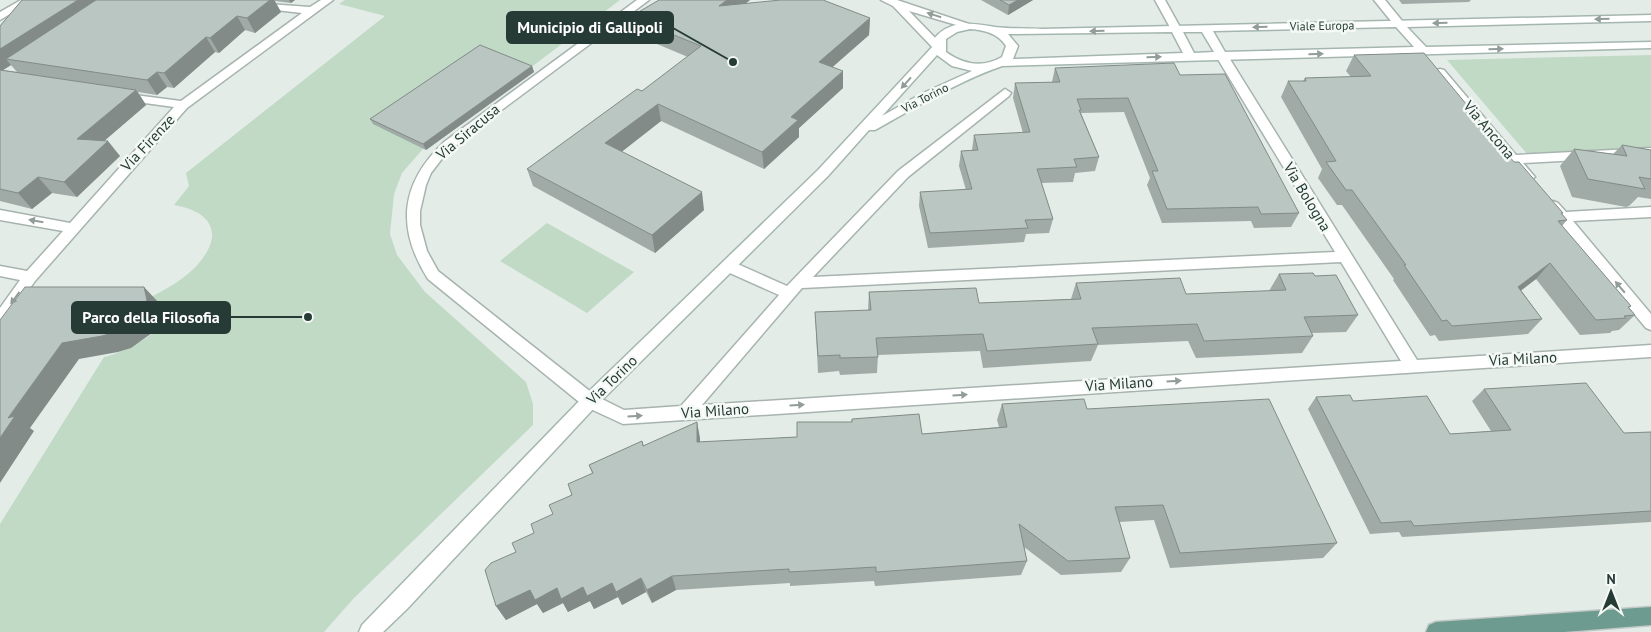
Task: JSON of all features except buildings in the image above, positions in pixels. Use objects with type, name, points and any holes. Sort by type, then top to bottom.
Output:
[{"type":"main road","points":[[1436,632],[1651,616]]},
{"type":"street","points":[[0,17],[28,0]]},
{"type":"street","name":"Via Firenze","points":[[0,319],[30,277],[184,105],[328,0]]},
{"type":"street","name":"Via Siracusa","points":[[590,401],[433,276],[423,261],[413,229],[415,194],[426,171],[452,142],[644,0]]},
{"type":"street","points":[[1160,0],[1192,56]]},
{"type":"street","name":"Via Ancona","points":[[1379,0],[1651,324]]},
{"type":"street","points":[[891,2],[938,46],[941,53],[956,64],[968,67],[996,65],[1011,53],[1012,46],[1008,40],[993,30]]},
{"type":"street","name":"Viale Europa","points":[[891,2],[970,26],[993,30],[1042,32],[1651,18]]},
{"type":"street","points":[[244,3],[314,11]]},
{"type":"street","name":"Via Torino","points":[[369,632],[400,602],[590,401],[861,133],[938,46],[939,40],[950,30],[970,26]]},
{"type":"street","name":"Via Bologna","points":[[1205,28],[1412,365]]},
{"type":"street","name":"Viale Europa","points":[[996,65],[1050,60],[1651,45]]},
{"type":"street","name":"Via Torino","points":[[861,133],[925,97],[996,65]]},
{"type":"street","points":[[107,94],[184,105]]},
{"type":"street","points":[[685,413],[794,288],[903,174],[1005,94]]},
{"type":"street","points":[[1512,159],[1651,152]]},
{"type":"street","points":[[1561,217],[1651,212]]},
{"type":"street","points":[[0,215],[73,228]]},
{"type":"street","points":[[728,266],[794,288],[1344,257]]},
{"type":"street","points":[[0,271],[30,277]]},
{"type":"street","name":"Via Milano","points":[[590,401],[623,417],[1651,351]]},
{"type":"green space","points":[[345,0],[620,0],[422,150],[402,173],[394,194],[390,234],[397,255],[425,292],[526,382],[533,404],[533,425],[354,598],[324,632],[0,632],[0,524],[104,357],[139,342],[160,326],[164,316],[161,307],[151,297],[184,277],[205,255],[210,244],[212,234],[210,224],[203,216],[174,205],[189,186],[186,173],[385,16],[339,4]]},
{"type":"green space","points":[[1651,55],[1651,149],[1528,155],[1447,60]]},
{"type":"green space","points":[[547,223],[634,272],[587,313],[500,261]]},
{"type":"place","name":"Municipio di Gallipoli","points":[[733,62]]},
{"type":"place","name":"Parco della Filosofia","points":[[308,317]]}]
